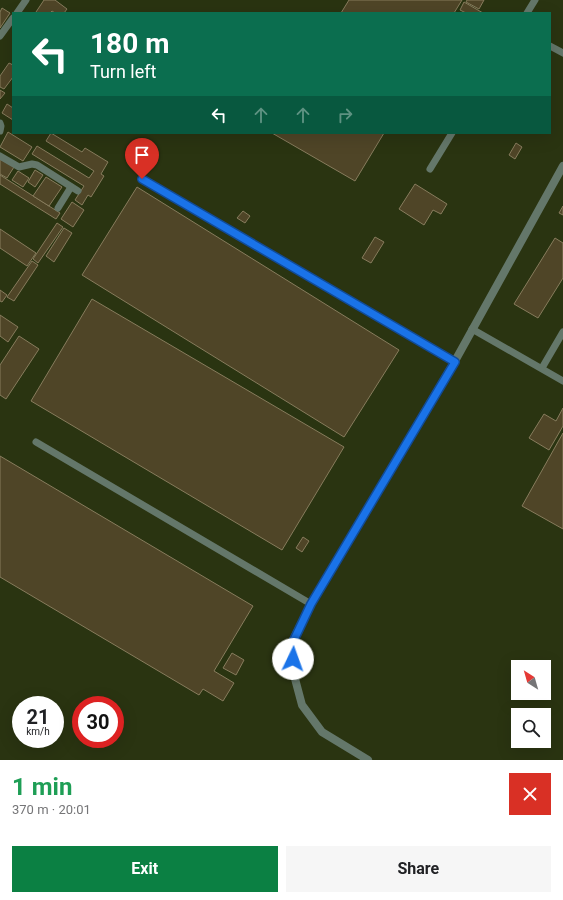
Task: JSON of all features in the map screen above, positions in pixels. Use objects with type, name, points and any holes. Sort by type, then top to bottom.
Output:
[{"type":"street","points":[[368,760],[322,732],[302,705],[294,675],[292,644],[311,604],[455,362],[563,166]]},
{"type":"lane","points":[[18,12],[26,0]]},
{"type":"lane","points":[[528,12],[535,0]]},
{"type":"lane","points":[[0,36],[12,19]]},
{"type":"lane","points":[[551,47],[563,54]]},
{"type":"lane","points":[[0,123],[0,131]]},
{"type":"lane","points":[[430,169],[451,134]]},
{"type":"lane","points":[[0,156],[19,167],[32,164],[36,165],[75,189],[58,208]]},
{"type":"lane","points":[[142,179],[455,362]]},
{"type":"lane","points":[[472,330],[563,381]]},
{"type":"lane","points":[[542,368],[563,332]]},
{"type":"lane","points":[[36,442],[311,604]]},
{"type":"shaded area","points":[[0,0],[563,0],[563,760],[0,760]]},
{"type":"building","points":[[44,0],[55,0],[67,9],[65,12],[36,12]]},
{"type":"building","points":[[349,0],[462,0],[455,12],[342,12]]},
{"type":"building","points":[[467,0],[484,0],[479,9],[466,2]]},
{"type":"building","points":[[464,2],[481,12],[464,12],[460,10]]},
{"type":"building","points":[[2,8],[10,13],[0,28],[0,12]]},
{"type":"building","points":[[9,63],[12,64],[12,78],[4,89],[0,87],[0,76]]},
{"type":"building","points":[[0,90],[5,93],[0,99]]},
{"type":"building","points":[[7,104],[12,107],[12,119],[2,113]]},
{"type":"building","points":[[8,132],[32,147],[23,161],[0,147]]},
{"type":"building","points":[[50,134],[53,134],[82,152],[85,148],[108,162],[101,174],[104,176],[91,197],[88,195],[82,205],[75,200],[84,186],[32,154],[37,146],[89,178],[94,171],[46,141]]},
{"type":"building","points":[[274,134],[383,134],[355,181]]},
{"type":"building","points":[[516,143],[522,147],[515,159],[509,155]]},
{"type":"building","points":[[0,159],[14,167],[7,178],[0,174]]},
{"type":"building","points":[[35,170],[43,175],[35,187],[28,182]]},
{"type":"building","points":[[18,171],[29,178],[23,187],[12,180]]},
{"type":"building","points":[[0,175],[60,213],[56,219],[0,184]]},
{"type":"building","points":[[46,177],[62,187],[49,206],[33,196]]},
{"type":"building","points":[[415,184],[447,204],[441,214],[433,210],[424,225],[399,209]]},
{"type":"building","points":[[137,187],[399,350],[344,437],[82,275]]},
{"type":"building","points":[[72,202],[84,210],[73,227],[61,219]]},
{"type":"building","points":[[563,206],[563,215],[559,213]]},
{"type":"building","points":[[243,211],[250,216],[245,223],[237,218]]},
{"type":"building","points":[[57,223],[63,227],[38,263],[33,259]]},
{"type":"building","points":[[64,228],[72,233],[54,262],[46,256]]},
{"type":"building","points":[[0,229],[36,253],[27,266],[0,248]]},
{"type":"building","points":[[375,237],[384,242],[371,263],[362,258]]},
{"type":"building","points":[[555,238],[563,243],[563,278],[538,318],[514,304]]},
{"type":"building","points":[[32,261],[38,265],[14,301],[7,297]]},
{"type":"building","points":[[0,290],[7,295],[2,302],[0,301]]},
{"type":"building","points":[[92,299],[344,447],[282,550],[31,401]]},
{"type":"building","points":[[0,315],[18,327],[8,342],[0,336]]},
{"type":"building","points":[[19,336],[39,349],[6,399],[0,395],[0,365]]},
{"type":"building","points":[[563,408],[563,426],[549,450],[529,438],[544,414],[556,421]]},
{"type":"building","points":[[563,433],[563,529],[522,506]]},
{"type":"building","points":[[0,456],[253,606],[214,671],[234,683],[223,701],[203,689],[199,695],[0,577]]},
{"type":"building","points":[[303,537],[309,541],[302,552],[296,548]]},
{"type":"building","points":[[232,653],[244,660],[236,675],[223,668]]},
{"type":"route","points":[[142,179],[455,362],[311,604],[292,644],[293,659]]}]
